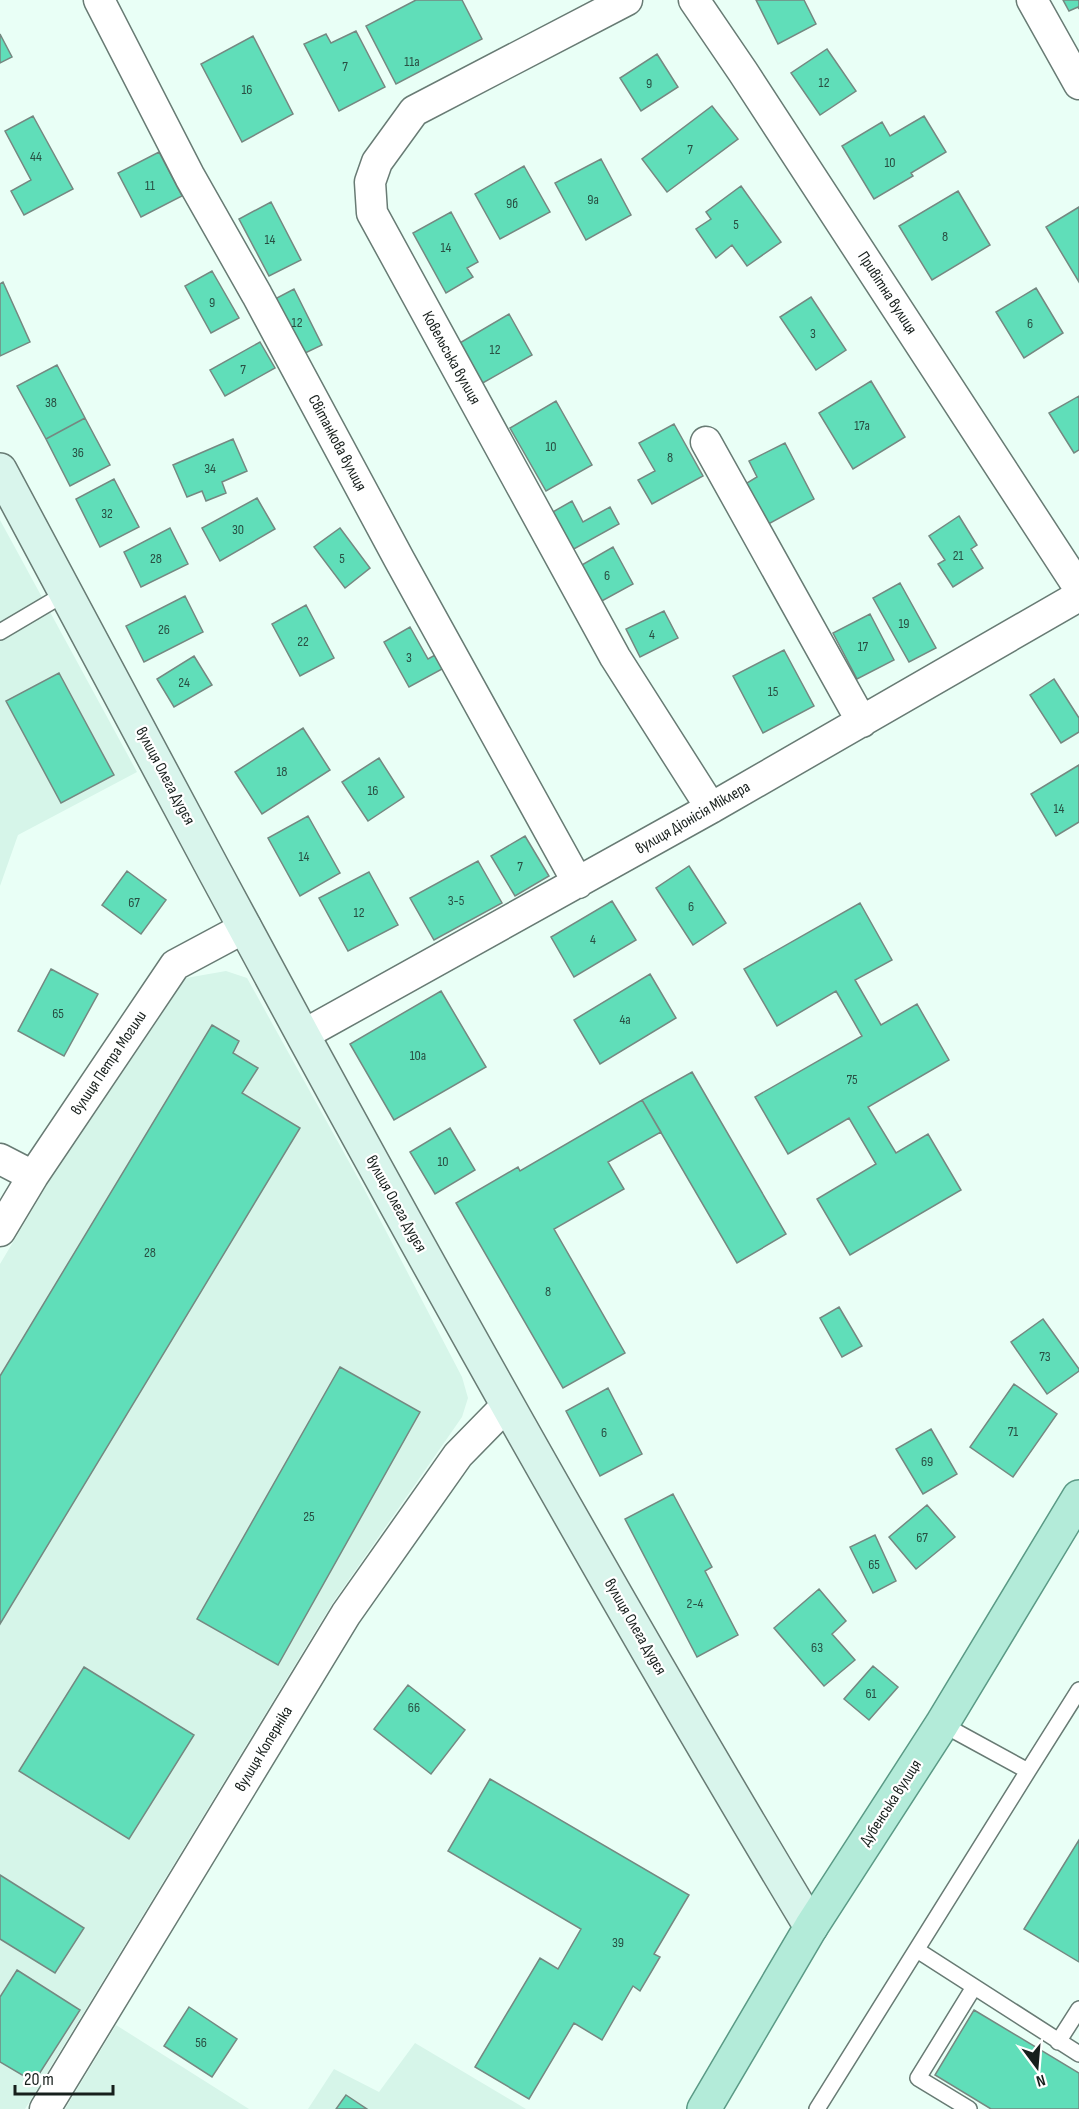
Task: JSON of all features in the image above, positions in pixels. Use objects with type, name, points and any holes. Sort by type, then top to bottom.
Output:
[{"type":"main road","name":"вулиця Олега Дудєя","points":[[0,470],[303,1035],[507,1405],[734,1800],[811,1927]]},
{"type":"main road","name":"Дубенська вулиця","points":[[704,2109],[811,1927],[942,1724],[1079,1497]]},
{"type":"street","name":"Світанкова вулиця","points":[[99,0],[190,177],[263,305],[405,570],[578,883]]},
{"type":"street","name":"Ковельська вулиця","points":[[627,0],[414,111],[377,162],[370,182],[372,213],[615,657],[711,808]]},
{"type":"street","name":"Привітна вулиця","points":[[694,0],[1079,588]]},
{"type":"street","points":[[1032,0],[1079,84]]},
{"type":"street","points":[[706,442],[862,722]]},
{"type":"street","name":"вулиця Діонісія Міклера","points":[[303,1035],[711,808],[1079,596]]},
{"type":"street","name":"вулиця Петра Могили","points":[[0,1231],[33,1176],[175,965],[246,927]]},
{"type":"street","points":[[0,1160],[33,1176]]},
{"type":"street","name":"вулиця Коперніка","points":[[45,2109],[346,1614],[458,1455],[507,1405]]},
{"type":"lane","points":[[0,632],[66,593]]},
{"type":"lane","points":[[817,2109],[1079,1690]]},
{"type":"lane","points":[[942,1724],[1028,1771]]},
{"type":"lane","points":[[917,1950],[1079,2054]]},
{"type":"lane","points":[[969,2109],[918,2078],[974,1987]]},
{"type":"lane","points":[[1058,2042],[1079,2009]]},
{"type":"shaded area","points":[[0,520],[137,772],[18,835],[0,886]]},
{"type":"shaded area","points":[[226,971],[247,978],[363,1187],[462,1377],[468,1398],[462,1417],[332,1604],[25,2109],[0,2109],[0,1264],[47,1185],[186,978]]},
{"type":"shaded area","points":[[116,2025],[249,2109],[65,2109]]},
{"type":"shaded area","points":[[415,2043],[526,2109],[308,2109],[334,2069],[379,2092]]},
{"type":"building","points":[[416,0],[462,0],[482,39],[396,84],[366,26]]},
{"type":"building","points":[[756,0],[804,0],[816,24],[778,44]]},
{"type":"building","points":[[1063,0],[1079,0],[1079,9],[1078,7],[1069,11]]},
{"type":"building","points":[[356,31],[385,87],[339,111],[304,44],[326,34],[331,43]]},
{"type":"building","points":[[0,34],[12,57],[0,63]]},
{"type":"building","points":[[253,36],[293,114],[242,142],[201,64]]},
{"type":"building","points":[[827,49],[856,91],[820,115],[791,73]]},
{"type":"building","points":[[657,54],[678,87],[641,111],[620,78]]},
{"type":"building","points":[[712,106],[738,139],[667,192],[642,159]]},
{"type":"building","points":[[33,116],[73,189],[24,215],[11,191],[31,180],[5,131]]},
{"type":"building","points":[[924,116],[946,152],[911,173],[913,176],[874,199],[842,146],[882,122],[890,136]]},
{"type":"building","points":[[159,152],[182,196],[141,217],[118,173]]},
{"type":"building","points":[[601,159],[631,215],[586,240],[555,183]]},
{"type":"building","points":[[524,166],[550,212],[500,239],[475,194]]},
{"type":"building","points":[[741,186],[781,242],[747,266],[732,245],[716,258],[696,229],[711,219],[706,212]]},
{"type":"building","points":[[958,191],[990,245],[932,280],[899,226]]},
{"type":"building","points":[[271,202],[301,260],[269,276],[239,219]]},
{"type":"building","points":[[1079,207],[1079,282],[1046,227]]},
{"type":"building","points":[[451,212],[478,262],[467,268],[473,277],[446,293],[413,233]]},
{"type":"building","points":[[212,271],[239,318],[211,333],[185,286]]},
{"type":"building","points":[[3,282],[30,342],[0,356],[0,284]]},
{"type":"building","points":[[1036,288],[1063,333],[1024,358],[996,312]]},
{"type":"building","points":[[294,289],[322,345],[301,355],[273,300]]},
{"type":"building","points":[[811,297],[846,350],[816,370],[780,317]]},
{"type":"building","points":[[509,314],[532,355],[481,384],[458,344]]},
{"type":"building","points":[[260,342],[275,368],[225,396],[210,370]]},
{"type":"building","points":[[57,365],[85,418],[46,439],[17,386]]},
{"type":"building","points":[[871,381],[905,437],[853,469],[819,413]]},
{"type":"building","points":[[1079,396],[1079,450],[1074,453],[1049,413]]},
{"type":"building","points":[[556,401],[592,465],[546,491],[510,428]]},
{"type":"building","points":[[85,418],[110,465],[70,486],[46,439]]},
{"type":"building","points":[[674,424],[703,476],[652,504],[638,480],[655,471],[639,443]]},
{"type":"building","points":[[233,439],[247,471],[222,482],[226,493],[206,501],[202,491],[187,497],[173,465]]},
{"type":"building","points":[[785,443],[814,499],[763,527],[742,486],[757,477],[749,461]]},
{"type":"building","points":[[114,479],[139,527],[100,547],[76,499]]},
{"type":"building","points":[[257,498],[275,529],[220,561],[202,528]]},
{"type":"building","points":[[572,501],[583,522],[610,507],[619,524],[572,550],[551,513]]},
{"type":"building","points":[[959,516],[977,545],[971,549],[983,568],[953,587],[938,564],[945,560],[929,536]]},
{"type":"building","points":[[170,528],[188,564],[141,587],[124,552]]},
{"type":"building","points":[[340,528],[370,568],[345,588],[314,547]]},
{"type":"building","points":[[613,547],[633,584],[600,602],[580,566]]},
{"type":"building","points":[[900,583],[936,648],[909,662],[873,598]]},
{"type":"building","points":[[185,596],[203,632],[144,662],[126,626]]},
{"type":"building","points":[[306,605],[334,658],[300,676],[272,624]]},
{"type":"building","points":[[664,611],[678,638],[640,657],[626,629]]},
{"type":"building","points":[[870,614],[894,660],[857,679],[833,633]]},
{"type":"building","points":[[410,627],[428,659],[437,654],[444,668],[409,687],[384,642]]},
{"type":"building","points":[[784,650],[814,706],[763,733],[733,676]]},
{"type":"building","points":[[194,656],[212,685],[174,707],[157,679]]},
{"type":"building","points":[[59,673],[114,775],[61,803],[6,701]]},
{"type":"building","points":[[1054,679],[1079,718],[1079,732],[1061,743],[1030,695]]},
{"type":"building","points":[[303,728],[330,770],[262,814],[235,772]]},
{"type":"building","points":[[379,758],[404,797],[368,821],[342,782]]},
{"type":"building","points":[[1079,765],[1079,822],[1056,836],[1031,794]]},
{"type":"building","points":[[308,816],[340,873],[300,896],[268,838]]},
{"type":"building","points":[[525,836],[549,876],[515,896],[491,856]]},
{"type":"building","points":[[478,861],[502,903],[434,940],[410,898]]},
{"type":"building","points":[[689,866],[726,923],[693,945],[656,888]]},
{"type":"building","points":[[127,871],[166,900],[141,934],[102,905]]},
{"type":"building","points":[[369,872],[398,925],[348,951],[319,898]]},
{"type":"building","points":[[612,901],[636,940],[574,977],[551,937]]},
{"type":"building","points":[[860,903],[892,960],[855,980],[881,1025],[917,1004],[949,1060],[868,1107],[896,1153],[928,1134],[961,1190],[850,1255],[817,1199],[876,1164],[849,1118],[788,1154],[755,1097],[862,1036],[836,991],[777,1026],[744,969]]},
{"type":"building","points":[[51,969],[98,994],[64,1056],[18,1031]]},
{"type":"building","points":[[650,974],[676,1018],[600,1064],[574,1020]]},
{"type":"building","points":[[441,991],[486,1067],[394,1120],[350,1044]]},
{"type":"building","points":[[212,1025],[239,1041],[233,1053],[258,1068],[242,1093],[300,1128],[0,1624],[0,1376]]},
{"type":"building","points":[[692,1072],[786,1234],[737,1263],[642,1100]]},
{"type":"building","points":[[642,1100],[661,1132],[608,1162],[624,1189],[554,1229],[625,1353],[563,1388],[456,1203],[518,1167],[520,1171]]},
{"type":"building","points":[[450,1128],[475,1170],[435,1194],[410,1152]]},
{"type":"building","points":[[839,1307],[862,1346],[842,1357],[820,1318]]},
{"type":"building","points":[[1043,1319],[1079,1369],[1047,1394],[1011,1342]]},
{"type":"building","points":[[340,1367],[420,1412],[278,1665],[197,1619]]},
{"type":"building","points":[[1014,1384],[1057,1414],[1013,1477],[970,1447]]},
{"type":"building","points":[[608,1388],[642,1454],[600,1476],[566,1411]]},
{"type":"building","points":[[931,1429],[957,1474],[923,1494],[896,1449]]},
{"type":"building","points":[[673,1494],[712,1567],[705,1571],[738,1635],[697,1657],[625,1519]]},
{"type":"building","points":[[927,1505],[955,1537],[916,1569],[889,1537]]},
{"type":"building","points":[[875,1535],[896,1581],[873,1593],[850,1547]]},
{"type":"building","points":[[819,1589],[846,1621],[832,1634],[855,1660],[824,1686],[774,1628]]},
{"type":"building","points":[[873,1666],[898,1687],[869,1720],[844,1699]]},
{"type":"building","points":[[84,1667],[194,1735],[129,1839],[19,1771]]},
{"type":"building","points":[[408,1685],[465,1730],[431,1774],[374,1729]]},
{"type":"building","points":[[490,1779],[689,1895],[654,1954],[660,1957],[640,1991],[633,1986],[602,2040],[574,2023],[529,2099],[475,2067],[540,1958],[558,1969],[581,1929],[448,1851]]},
{"type":"building","points":[[1079,1840],[1079,1962],[1024,1929]]},
{"type":"building","points":[[0,1875],[84,1928],[55,1973],[0,1939]]},
{"type":"building","points":[[17,1970],[80,2010],[34,2082],[0,2062],[0,1997]]},
{"type":"building","points":[[189,2007],[237,2039],[212,2077],[164,2046]]},
{"type":"building","points":[[974,2010],[1079,2073],[1079,2109],[991,2109],[935,2075]]},
{"type":"building","points":[[346,2095],[367,2109],[336,2109]]}]
